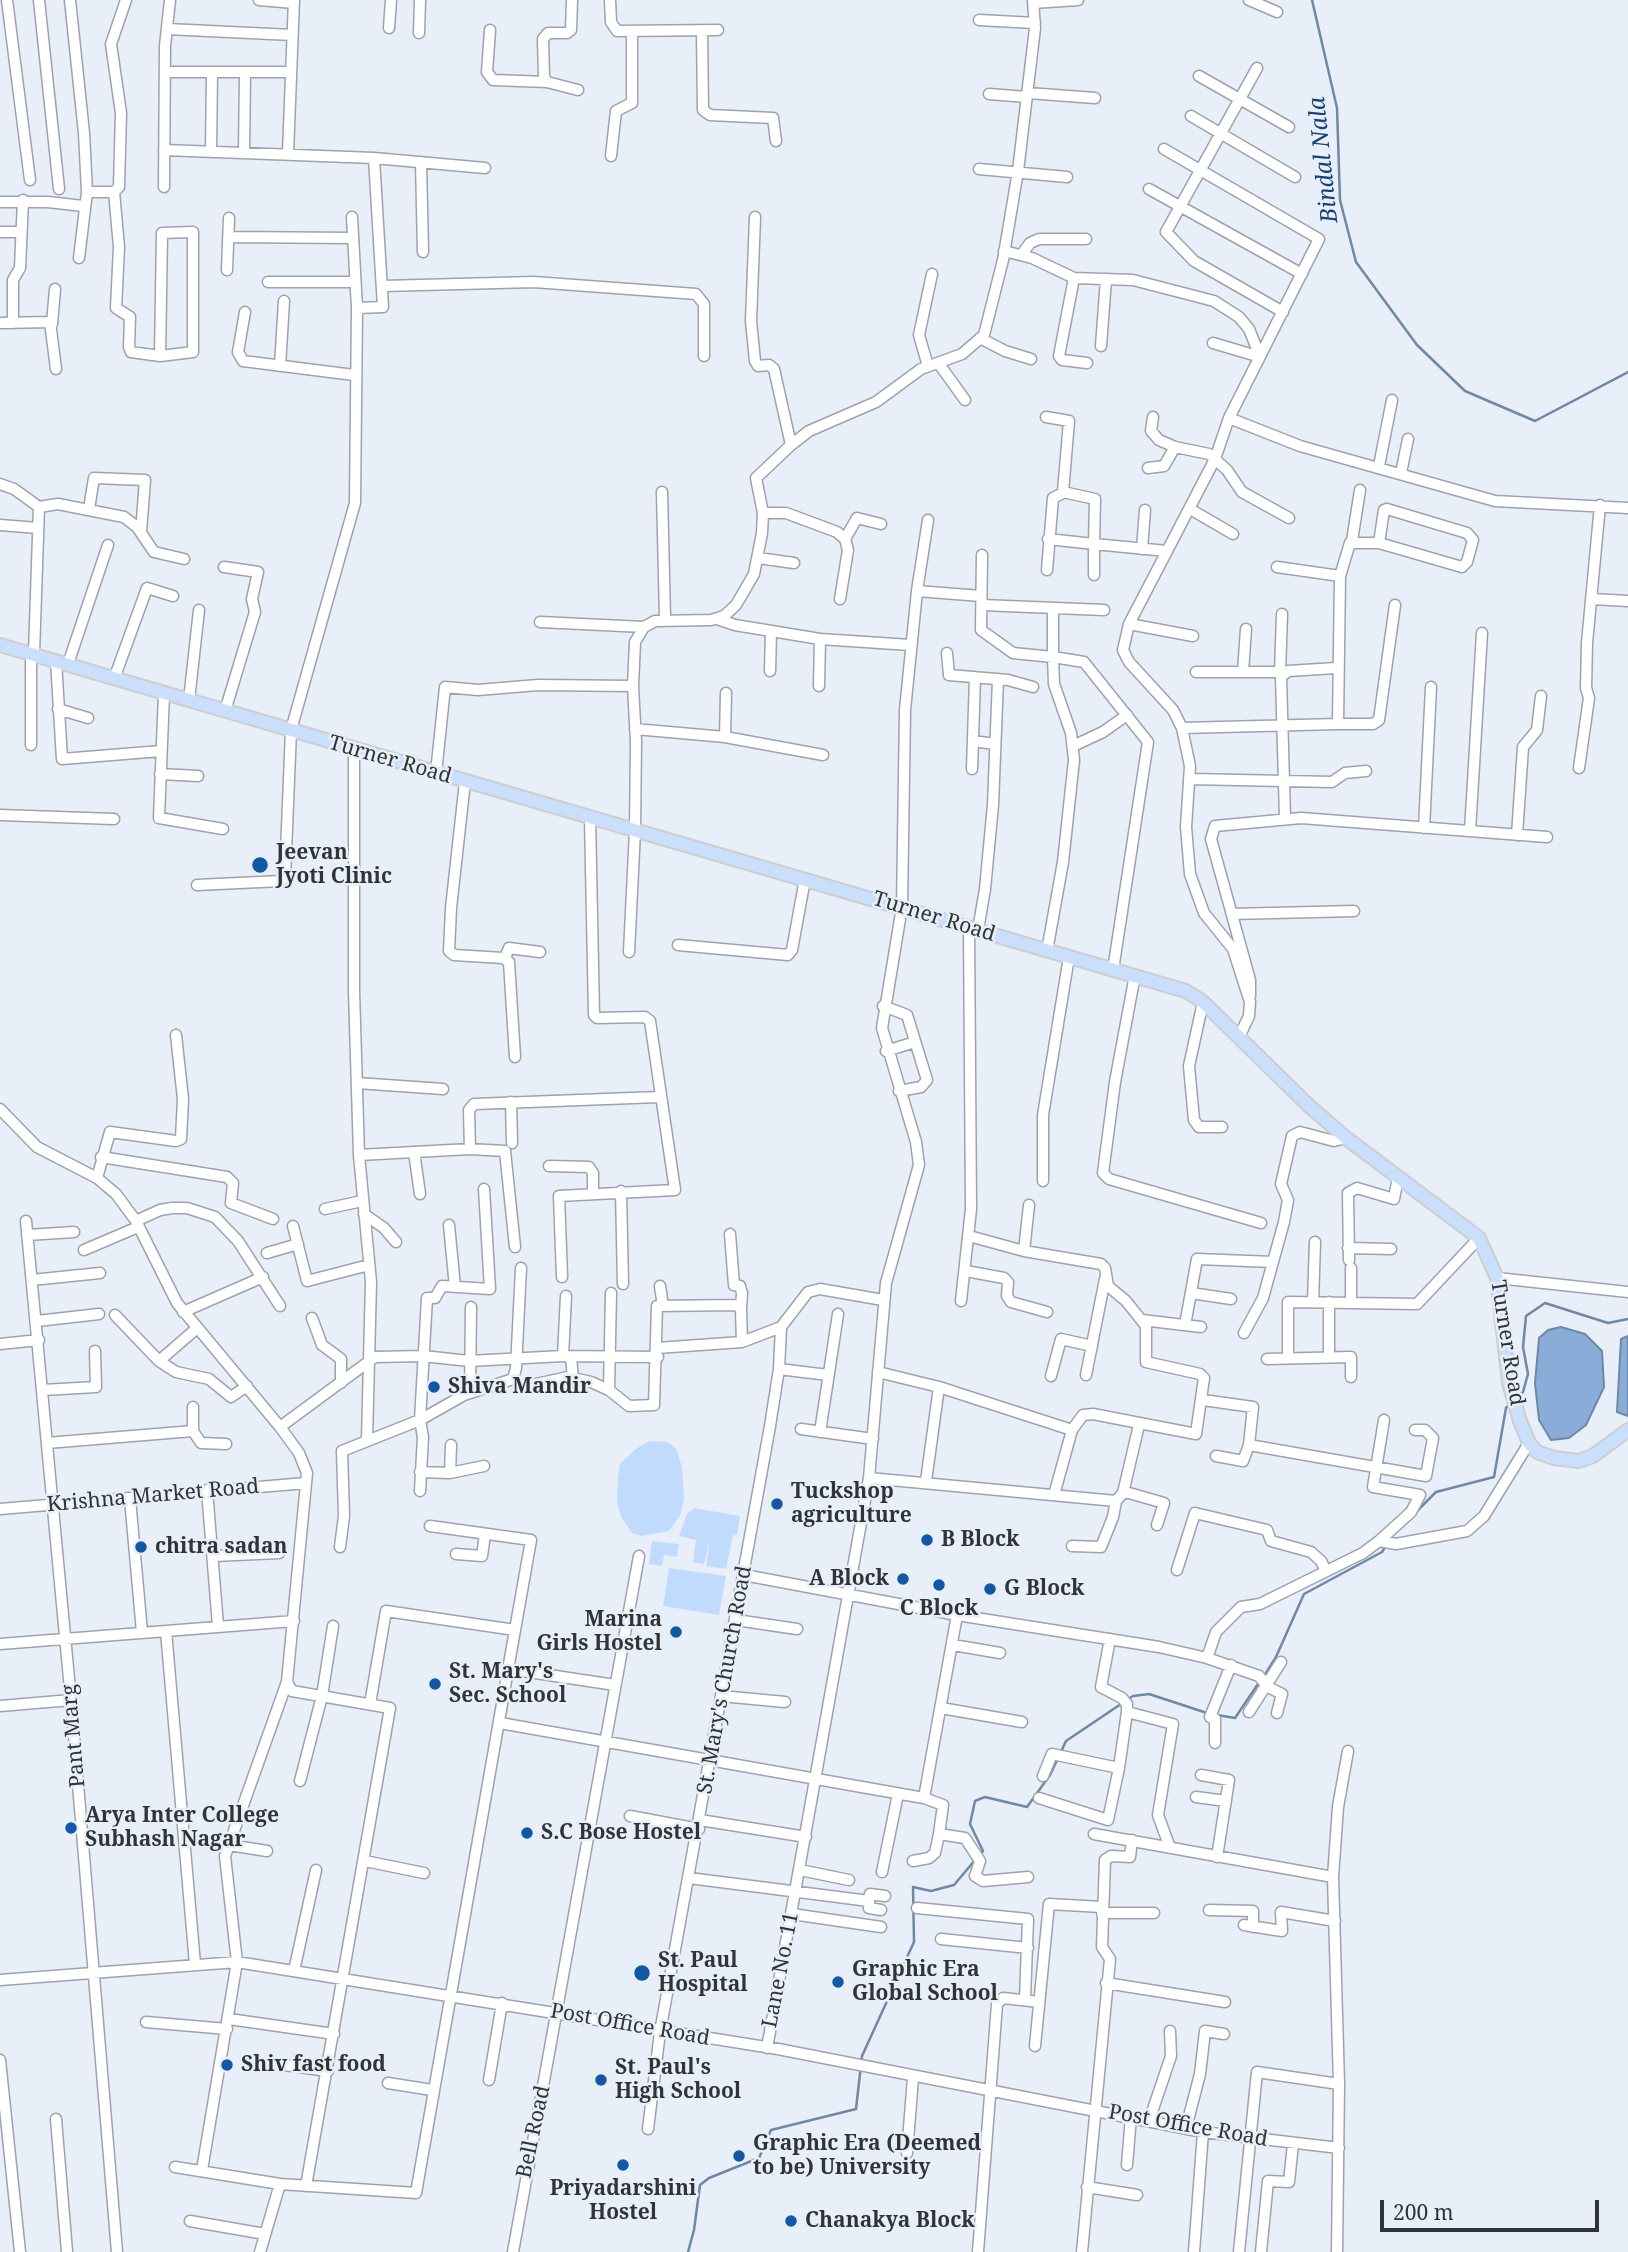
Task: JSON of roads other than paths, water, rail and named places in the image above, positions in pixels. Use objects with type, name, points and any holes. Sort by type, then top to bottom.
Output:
[{"type":"main road","name":"Turner Road","points":[[0,645],[1186,991],[1203,1002],[1308,1105],[1346,1138],[1479,1238],[1497,1278],[1509,1383],[1529,1443]]},
{"type":"main road","points":[[1529,1443],[1537,1452],[1545,1455],[1578,1461],[1593,1456],[1628,1430]]},
{"type":"street","points":[[7,0],[30,180]]},
{"type":"street","points":[[39,0],[59,189]]},
{"type":"street","points":[[70,0],[84,133],[87,192],[83,206],[79,258]]},
{"type":"street","points":[[87,192],[114,192],[119,187],[121,113],[111,44],[127,0]]},
{"type":"street","points":[[164,187],[165,72],[170,0]]},
{"type":"street","points":[[259,0],[294,2],[289,72],[288,153]]},
{"type":"street","points":[[389,28],[391,0]]},
{"type":"street","points":[[419,33],[420,0]]},
{"type":"street","points":[[547,82],[544,77],[543,39],[548,33],[571,30],[572,0]]},
{"type":"street","points":[[610,0],[612,27],[617,31],[718,30]]},
{"type":"street","points":[[717,619],[736,604],[750,583],[758,558],[763,513],[756,478],[809,431],[876,402],[928,366],[962,354],[988,327],[1018,171],[1035,23],[1033,1],[1078,0]]},
{"type":"street","points":[[1249,0],[1277,12]]},
{"type":"street","points":[[979,20],[1035,23]]},
{"type":"street","points":[[167,29],[292,35]]},
{"type":"street","points":[[490,30],[486,70],[493,80],[547,82],[578,90]]},
{"type":"street","points":[[702,31],[703,110],[710,115],[772,118],[776,141]]},
{"type":"street","points":[[611,156],[616,111],[632,103],[632,32]]},
{"type":"street","points":[[1257,68],[1167,229],[1168,236],[1194,261],[1283,312]]},
{"type":"street","points":[[165,72],[289,72]]},
{"type":"street","points":[[211,152],[212,73]]},
{"type":"street","points":[[244,152],[245,73]]},
{"type":"street","points":[[1199,76],[1289,127]]},
{"type":"street","points":[[989,94],[1095,98]]},
{"type":"street","points":[[1191,116],[1295,177]]},
{"type":"street","points":[[1164,149],[1318,238],[1319,244],[1258,355],[1229,418],[1216,459],[1123,640],[1125,656],[1173,710],[1182,728],[1191,779],[1186,843],[1192,884],[1204,913],[1233,949],[1250,1002]]},
{"type":"street","points":[[164,150],[288,153],[485,168]]},
{"type":"street","points":[[357,308],[383,307],[374,158]]},
{"type":"street","points":[[421,162],[423,252]]},
{"type":"street","points":[[979,169],[1067,177]]},
{"type":"street","points":[[1149,189],[1301,274]]},
{"type":"street","points":[[114,192],[119,247],[116,309],[130,317],[130,351],[160,356],[192,352],[193,232],[162,233],[160,356]]},
{"type":"street","points":[[0,202],[23,200],[83,206]]},
{"type":"street","points":[[13,323],[13,280],[20,268],[23,200]]},
{"type":"street","points":[[197,885],[284,879],[291,730],[355,503],[354,375],[357,308],[352,217]]},
{"type":"street","points":[[755,217],[751,321],[755,361],[758,366],[769,365],[774,369],[791,445]]},
{"type":"street","points":[[227,270],[229,218]]},
{"type":"street","points":[[0,232],[21,232]]},
{"type":"street","points":[[229,237],[353,238]]},
{"type":"street","points":[[1022,254],[1030,243],[1039,239],[1087,239]]},
{"type":"street","points":[[1004,251],[1022,254],[1074,278],[1147,283],[1214,301],[1229,309],[1249,329],[1258,355]]},
{"type":"street","points":[[928,366],[919,335],[932,274]]},
{"type":"street","points":[[1074,278],[1059,356],[1062,360],[1087,363]]},
{"type":"street","points":[[1101,346],[1106,279]]},
{"type":"street","points":[[268,282],[355,282]]},
{"type":"street","points":[[383,286],[534,282],[696,294],[704,304],[704,356]]},
{"type":"street","points":[[55,289],[52,324],[56,369]]},
{"type":"street","points":[[280,366],[284,301]]},
{"type":"street","points":[[244,312],[238,352],[240,359],[354,375]]},
{"type":"street","points":[[0,323],[52,324]]},
{"type":"street","points":[[980,338],[1005,351],[1031,359]]},
{"type":"street","points":[[1213,343],[1258,355]]},
{"type":"street","points":[[939,364],[965,400]]},
{"type":"street","points":[[1379,466],[1392,400]]},
{"type":"street","points":[[1046,417],[1069,421],[1063,493]]},
{"type":"street","points":[[1153,417],[1153,434],[1175,447],[1205,452],[1216,459],[1242,492],[1289,518]]},
{"type":"street","points":[[1229,418],[1300,446],[1505,503],[1628,508]]},
{"type":"street","points":[[1401,472],[1408,439]]},
{"type":"street","points":[[1148,468],[1164,467],[1175,447]]},
{"type":"street","points":[[89,509],[94,478],[145,480],[141,532]]},
{"type":"street","points":[[0,484],[22,494],[39,507],[58,504],[124,517],[141,532],[154,552],[184,559]]},
{"type":"street","points":[[1338,724],[1336,668],[1340,576],[1352,541],[1360,490]]},
{"type":"street","points":[[662,492],[665,619]]},
{"type":"street","points":[[1047,570],[1053,498],[1063,493],[1095,499],[1094,575]]},
{"type":"street","points":[[1579,768],[1589,698],[1586,688],[1600,505]]},
{"type":"street","points":[[31,745],[39,507]]},
{"type":"street","points":[[1190,509],[1233,534]]},
{"type":"street","points":[[1352,541],[1379,543],[1462,567],[1467,562],[1473,540],[1467,533],[1387,509],[1379,543]]},
{"type":"street","points":[[1142,549],[1145,510]]},
{"type":"street","points":[[763,513],[786,513],[837,532],[845,539],[848,550],[840,599]]},
{"type":"street","points":[[845,539],[857,518],[881,524]]},
{"type":"street","name":"Lane No. 11","points":[[766,2048],[869,1478],[883,1300],[890,1262],[919,1165],[916,1142],[881,1028],[902,906],[905,710],[910,645],[928,520]]},
{"type":"street","points":[[0,524],[38,528]]},
{"type":"street","points":[[1048,539],[1167,551]]},
{"type":"street","points":[[108,545],[62,663],[58,709],[60,755],[63,760],[161,751]]},
{"type":"street","points":[[982,555],[981,630],[1001,646],[1020,655],[1084,662],[1146,738],[1148,746],[1113,970]]},
{"type":"street","points":[[758,558],[794,563]]},
{"type":"street","points":[[224,567],[258,572],[252,599],[255,612],[225,711]]},
{"type":"street","points":[[1277,567],[1340,576]]},
{"type":"street","points":[[114,679],[147,588],[173,596]]},
{"type":"street","points":[[917,591],[982,601],[1104,610]]},
{"type":"street","points":[[1592,599],[1628,601]]},
{"type":"street","points":[[1182,728],[1373,724],[1379,720],[1395,605]]},
{"type":"street","points":[[1047,951],[1063,862],[1073,746],[1054,684],[1053,608]]},
{"type":"street","points":[[189,700],[199,610]]},
{"type":"street","points":[[1282,614],[1283,672],[1280,679],[1285,818]]},
{"type":"street","points":[[540,622],[644,627],[665,619],[717,619],[820,639],[867,645],[910,645]]},
{"type":"street","points":[[1129,624],[1192,636]]},
{"type":"street","points":[[629,952],[635,831],[634,650],[644,627]]},
{"type":"street","points":[[1243,672],[1246,629]]},
{"type":"street","points":[[770,671],[771,631]]},
{"type":"street","points":[[1470,831],[1482,633]]},
{"type":"street","points":[[819,686],[820,639]]},
{"type":"street","points":[[947,653],[949,675],[1033,687]]},
{"type":"street","points":[[1196,672],[1283,672],[1336,668]]},
{"type":"street","points":[[972,769],[975,677]]},
{"type":"street","points":[[961,1301],[969,1236],[973,929],[985,889],[998,680]]},
{"type":"street","points":[[436,773],[445,687],[478,690],[538,685],[633,686]]},
{"type":"street","points":[[1424,828],[1431,687]]},
{"type":"street","points":[[164,693],[159,816],[162,821],[223,829]]},
{"type":"street","points":[[725,737],[726,693]]},
{"type":"street","points":[[1517,835],[1523,747],[1537,730],[1541,696]]},
{"type":"street","points":[[58,709],[88,718]]},
{"type":"street","points":[[1073,746],[1103,732],[1127,715]]},
{"type":"street","points":[[635,729],[725,737],[823,755]]},
{"type":"street","points":[[973,741],[995,744]]},
{"type":"street","points":[[354,750],[352,904],[359,1155],[369,1265],[367,1440]]},
{"type":"street","points":[[1191,779],[1332,782],[1345,773],[1366,771]]},
{"type":"street","points":[[160,774],[198,776]]},
{"type":"street","points":[[466,782],[451,908],[449,951],[454,955],[505,958],[510,964],[515,1057]]},
{"type":"street","points":[[0,815],[114,819]]},
{"type":"street","points":[[562,1278],[559,1195],[675,1191],[649,1018],[597,1018],[594,1015],[590,818]]},
{"type":"street","points":[[1239,1037],[1249,1016],[1250,980],[1211,839],[1212,830],[1220,824],[1285,818],[1547,837]]},
{"type":"street","points":[[678,945],[788,955],[792,950],[805,879]]},
{"type":"street","points":[[1232,914],[1354,911]]},
{"type":"street","points":[[505,958],[509,948],[540,952]]},
{"type":"street","points":[[1043,1181],[1043,1115],[1069,957]]},
{"type":"street","points":[[1135,975],[1115,1082],[1103,1174],[1109,1180],[1261,1223]]},
{"type":"street","points":[[1203,1002],[1189,1066],[1194,1120],[1201,1127],[1222,1127]]},
{"type":"street","points":[[883,1006],[906,1014],[926,1082],[921,1087],[899,1091]]},
{"type":"street","points":[[97,1178],[110,1132],[176,1141],[181,1139],[183,1100],[176,1035]]},
{"type":"street","points":[[886,1051],[915,1042]]},
{"type":"street","points":[[357,1083],[443,1089]]},
{"type":"street","points":[[470,1149],[469,1110],[472,1105],[659,1097]]},
{"type":"street","points":[[511,1102],[512,1143]]},
{"type":"street","points":[[0,1109],[37,1147],[97,1178],[116,1194],[137,1224],[183,1312],[247,1386],[303,1461],[306,1483],[287,1682],[224,1863],[233,1907],[237,1962],[202,2171]]},
{"type":"street","points":[[1244,1333],[1263,1298],[1273,1262],[1288,1200],[1280,1184],[1292,1136],[1300,1132],[1334,1141],[1346,1138]]},
{"type":"street","points":[[359,1155],[470,1149],[503,1150],[508,1154],[515,1247]]},
{"type":"street","points":[[414,1152],[420,1194]]},
{"type":"street","points":[[101,1157],[227,1177],[233,1183],[231,1203],[273,1219]]},
{"type":"street","points":[[549,1166],[589,1167],[593,1174],[593,1192]]},
{"type":"street","points":[[1351,1303],[1348,1193],[1357,1188],[1394,1199],[1398,1177]]},
{"type":"street","points":[[420,1491],[423,1437],[420,1420],[426,1298],[435,1298],[442,1286],[490,1289],[484,1189]]},
{"type":"street","points":[[621,1191],[623,1284]]},
{"type":"street","points":[[325,1209],[362,1201]]},
{"type":"street","points":[[1024,1251],[1029,1205]]},
{"type":"street","points":[[84,1250],[165,1208],[187,1208],[209,1215],[230,1231],[280,1306]]},
{"type":"street","points":[[364,1214],[384,1228],[396,1242]]},
{"type":"street","name":"Pant Marg","points":[[26,1221],[95,1971],[117,2252]]},
{"type":"street","points":[[449,1225],[455,1287]]},
{"type":"street","points":[[293,1226],[307,1280],[369,1265]]},
{"type":"street","points":[[27,1235],[74,1232]]},
{"type":"street","points":[[730,1234],[734,1285],[740,1286],[742,1293],[742,1342]]},
{"type":"street","points":[[969,1236],[1024,1251],[1101,1264],[1105,1268],[1086,1375]]},
{"type":"street","points":[[1288,1358],[1288,1302],[1417,1304],[1479,1238]]},
{"type":"street","points":[[1314,1302],[1315,1242]]},
{"type":"street","points":[[267,1253],[298,1244]]},
{"type":"street","points":[[1349,1248],[1391,1249]]},
{"type":"street","points":[[1185,1325],[1197,1259],[1273,1262]]},
{"type":"street","points":[[340,1547],[344,1516],[342,1451],[420,1420],[470,1393],[513,1379],[517,1358],[521,1268]]},
{"type":"street","points":[[965,1271],[1004,1278],[1008,1282],[1007,1296],[1011,1302],[1047,1312]]},
{"type":"street","points":[[32,1280],[100,1273]]},
{"type":"street","points":[[183,1312],[263,1277]]},
{"type":"street","points":[[1055,1495],[1072,1430],[1083,1415],[1090,1413],[1139,1425],[1196,1434],[1203,1400],[1204,1378],[1202,1375],[1146,1362],[1147,1331],[1142,1320],[1108,1286],[1105,1278]]},
{"type":"street","points":[[1497,1278],[1628,1292]]},
{"type":"street","points":[[660,1286],[663,1306]]},
{"type":"street","points":[[280,1427],[375,1357],[423,1356],[469,1361],[658,1353],[742,1342],[781,1327],[808,1292],[820,1289],[883,1300]]},
{"type":"street","points":[[609,1390],[611,1293]]},
{"type":"street","points":[[1191,1293],[1231,1299]]},
{"type":"street","points":[[566,1296],[567,1356],[573,1378]]},
{"type":"street","points":[[1329,1302],[1329,1357]]},
{"type":"street","points":[[536,1384],[554,1378],[591,1381],[609,1390],[629,1406],[654,1405],[658,1353],[657,1306],[734,1304],[741,1308]]},
{"type":"street","points":[[470,1393],[471,1307]]},
{"type":"street","points":[[37,1321],[99,1314]]},
{"type":"street","points":[[115,1314],[159,1361],[181,1374],[209,1379],[231,1397],[247,1386]]},
{"type":"street","points":[[820,1432],[838,1314]]},
{"type":"street","points":[[312,1318],[322,1345],[341,1359],[341,1383]]},
{"type":"street","points":[[1142,1320],[1201,1327]]},
{"type":"street","name":"St. Mary's Church Road","points":[[648,2129],[660,2032],[700,1825],[779,1369],[781,1327]]},
{"type":"street","points":[[159,1361],[196,1329]]},
{"type":"street","points":[[1051,1376],[1061,1339],[1092,1346]]},
{"type":"street","points":[[0,1344],[39,1340]]},
{"type":"street","points":[[43,1390],[96,1387],[95,1351]]},
{"type":"street","points":[[1267,1359],[1351,1357],[1351,1377]]},
{"type":"street","points":[[779,1369],[828,1376]]},
{"type":"street","points":[[878,1372],[939,1387],[1072,1430]]},
{"type":"street","points":[[926,1481],[939,1387]]},
{"type":"street","points":[[1203,1400],[1253,1407],[1249,1445],[1243,1461],[1216,1456]]},
{"type":"street","points":[[192,1407],[193,1431],[201,1443],[226,1444]]},
{"type":"street","points":[[1384,1420],[1373,1487],[1420,1495],[1411,1512],[1384,1542]]},
{"type":"street","points":[[1072,1546],[1101,1547],[1120,1497],[1139,1425]]},
{"type":"street","points":[[801,1429],[873,1439]]},
{"type":"street","points":[[1249,1445],[1426,1476],[1433,1437],[1425,1430],[1415,1430]]},
{"type":"street","points":[[47,1443],[193,1431]]},
{"type":"street","points":[[1207,1658],[1216,1632],[1239,1609],[1260,1604],[1384,1542],[1467,1531],[1484,1516],[1529,1443]]},
{"type":"street","points":[[450,1473],[452,1445]]},
{"type":"street","points":[[420,1472],[450,1473],[484,1466]]},
{"type":"street","points":[[869,1478],[926,1481],[1055,1495],[1120,1497],[1164,1503],[1157,1525]]},
{"type":"street","name":"Krishna Market Road","points":[[0,1509],[306,1483]]},
{"type":"street","points":[[207,1490],[218,1626]]},
{"type":"street","points":[[130,1499],[142,1632]]},
{"type":"street","points":[[1177,1570],[1195,1513],[1267,1530],[1271,1541],[1311,1552],[1321,1561],[1326,1571]]},
{"type":"street","points":[[175,2167],[280,2184],[416,2193],[432,2090],[531,1540],[430,1526]]},
{"type":"street","points":[[456,1554],[482,1556],[485,1534]]},
{"type":"street","points":[[214,1556],[279,1553]]},
{"type":"street","name":"Bell Road","points":[[513,2252],[639,1556]]},
{"type":"street","points":[[744,1575],[1207,1658],[1231,1665],[1263,1680],[1282,1694],[1277,1713]]},
{"type":"street","points":[[370,1704],[386,1611],[515,1630]]},
{"type":"street","points":[[924,1798],[957,1615]]},
{"type":"street","points":[[736,1620],[797,1629]]},
{"type":"street","points":[[0,1644],[294,1621]]},
{"type":"street","points":[[300,1781],[322,1696],[333,1626]]},
{"type":"street","points":[[166,1631],[195,1964]]},
{"type":"street","points":[[1110,1639],[1101,1686],[1125,1704],[1173,1724],[1158,1815],[1169,1845]]},
{"type":"street","points":[[953,1645],[1000,1653]]},
{"type":"street","points":[[1249,1712],[1263,1680],[1281,1662]]},
{"type":"street","points":[[1214,1743],[1215,1719],[1211,1714],[1231,1665]]},
{"type":"street","points":[[509,1669],[615,1685]]},
{"type":"street","points":[[287,1682],[292,1691],[390,1708],[306,2186]]},
{"type":"street","points":[[721,1696],[785,1702]]},
{"type":"street","points":[[0,1706],[71,1700]]},
{"type":"street","points":[[1039,1798],[1108,1819],[1119,1768],[1125,1704]]},
{"type":"street","points":[[941,1708],[1021,1722]]},
{"type":"street","points":[[500,1723],[605,1744],[924,1798],[943,1805],[935,1853],[929,1858],[913,1861]]},
{"type":"street","points":[[1337,2252],[1339,2084],[1334,1877],[1338,1807],[1348,1751]]},
{"type":"street","points":[[1043,1776],[1052,1754],[1119,1768]]},
{"type":"street","points":[[1201,1775],[1229,1780],[1217,1857]]},
{"type":"street","points":[[882,1872],[898,1794]]},
{"type":"street","points":[[1196,1797],[1226,1801]]},
{"type":"street","points":[[630,1816],[806,1837]]},
{"type":"street","points":[[1094,1833],[1334,1877]]},
{"type":"street","points":[[939,1834],[965,1838],[978,1858],[975,1876],[984,1881],[1028,1877]]},
{"type":"street","points":[[1082,2252],[1110,1959],[1102,1947],[1105,1860],[1111,1856],[1130,1857],[1132,1839]]},
{"type":"street","points":[[229,1845],[267,1851]]},
{"type":"street","points":[[365,1861],[424,1873]]},
{"type":"street","points":[[293,1971],[316,1870]]},
{"type":"street","points":[[800,1870],[849,1880]]},
{"type":"street","points":[[689,1878],[869,1901]]},
{"type":"street","points":[[881,1910],[869,1908],[870,1894],[884,1896]]},
{"type":"street","points":[[1035,2046],[1049,1904],[1154,1913]]},
{"type":"street","points":[[917,1908],[1024,1916],[1030,1923],[1025,1999]]},
{"type":"street","points":[[1209,1910],[1253,1911],[1248,1926],[1282,1931],[1281,1912],[1335,1921]]},
{"type":"street","points":[[792,1914],[881,1927]]},
{"type":"street","points":[[941,1939],[1028,1948]]},
{"type":"street","name":"Post Office Road","points":[[0,1980],[237,1962],[557,2011],[660,2032],[861,2064],[913,2078],[1203,2132],[1339,2148]]},
{"type":"street","points":[[1106,1983],[1225,2002]]},
{"type":"street","points":[[978,2252],[997,2002],[1003,1998],[1040,2002]]},
{"type":"street","points":[[489,2080],[502,2003]]},
{"type":"street","points":[[146,2022],[228,2024],[334,2034]]},
{"type":"street","points":[[1149,2121],[1171,2056],[1170,2031]]},
{"type":"street","points":[[1186,2128],[1200,2074],[1205,2031],[1224,2034]]},
{"type":"street","points":[[0,2060],[20,2252]]},
{"type":"street","points":[[277,2064],[328,2071]]},
{"type":"street","points":[[1239,2252],[1248,2138],[1257,2072],[1339,2084]]},
{"type":"street","points":[[907,2153],[913,2078]]},
{"type":"street","points":[[388,2083],[432,2090]]},
{"type":"street","points":[[1127,2165],[1131,2118]]},
{"type":"street","points":[[56,2119],[67,2252]]},
{"type":"street","points":[[1194,2252],[1203,2132]]},
{"type":"street","points":[[1261,2252],[1268,2181],[1289,2182],[1293,2144]]},
{"type":"street","points":[[260,2252],[280,2184]]},
{"type":"street","points":[[1087,2187],[1137,2195]]},
{"type":"street","points":[[190,2221],[265,2234]]},
{"type":"waterway","name":"Bindal Nala","points":[[1312,0],[1337,108],[1340,200],[1356,262],[1417,345],[1465,391],[1535,421],[1628,372]]},
{"type":"waterway","points":[[1516,1398],[1523,1392],[1528,1374],[1523,1347],[1526,1316],[1545,1303],[1608,1323],[1628,1319]]},
{"type":"waterway","points":[[1402,1526],[1436,1492],[1494,1477],[1506,1408],[1511,1403]]},
{"type":"waterway","points":[[1264,1676],[1276,1657],[1304,1594],[1382,1552],[1387,1544]]},
{"type":"waterway","points":[[1217,1715],[1235,1718],[1260,1681]]},
{"type":"waterway","points":[[1127,1700],[1133,1696],[1149,1694],[1207,1713]]},
{"type":"waterway","points":[[979,1855],[983,1851],[970,1824],[975,1801],[985,1797],[1027,1807],[1050,1775],[1066,1741],[1121,1704]]},
{"type":"waterway","points":[[688,2252],[700,2185],[709,2178],[759,2158],[771,2130],[856,2109],[862,2056],[914,1942],[913,1887],[931,1891],[954,1885],[975,1860]]},
{"type":"place","name":"Jeevan Jyoti Clinic","points":[[260,865]]},
{"type":"place","name":"Shiva Mandir","points":[[434,1387]]},
{"type":"place","name":"Tuckshop agriculture","points":[[777,1504]]},
{"type":"place","name":"B Block","points":[[927,1540]]},
{"type":"place","name":"chitra sadan","points":[[141,1547]]},
{"type":"place","name":"A Block","points":[[903,1579]]},
{"type":"place","name":"C Block","points":[[939,1585]]},
{"type":"place","name":"G Block","points":[[990,1589]]},
{"type":"place","name":"Marina Girls Hostel","points":[[676,1632]]},
{"type":"place","name":"St. Mary's Sec. School","points":[[435,1684]]},
{"type":"place","name":"Arya Inter College Subhash Nagar","points":[[71,1828]]},
{"type":"place","name":"S.C Bose Hostel","points":[[527,1833]]},
{"type":"place","name":"St. Paul Hospital","points":[[642,1973]]},
{"type":"place","name":"Graphic Era Global School","points":[[838,1982]]},
{"type":"place","name":"Shiv fast food","points":[[227,2065]]},
{"type":"place","name":"St. Paul's High School","points":[[601,2080]]},
{"type":"place","name":"Graphic Era (Deemed to be) University","points":[[739,2156]]},
{"type":"place","name":"Priyadarshini Hostel","points":[[623,2165]]},
{"type":"place","name":"Chanakya Block","points":[[791,2221]]}]
